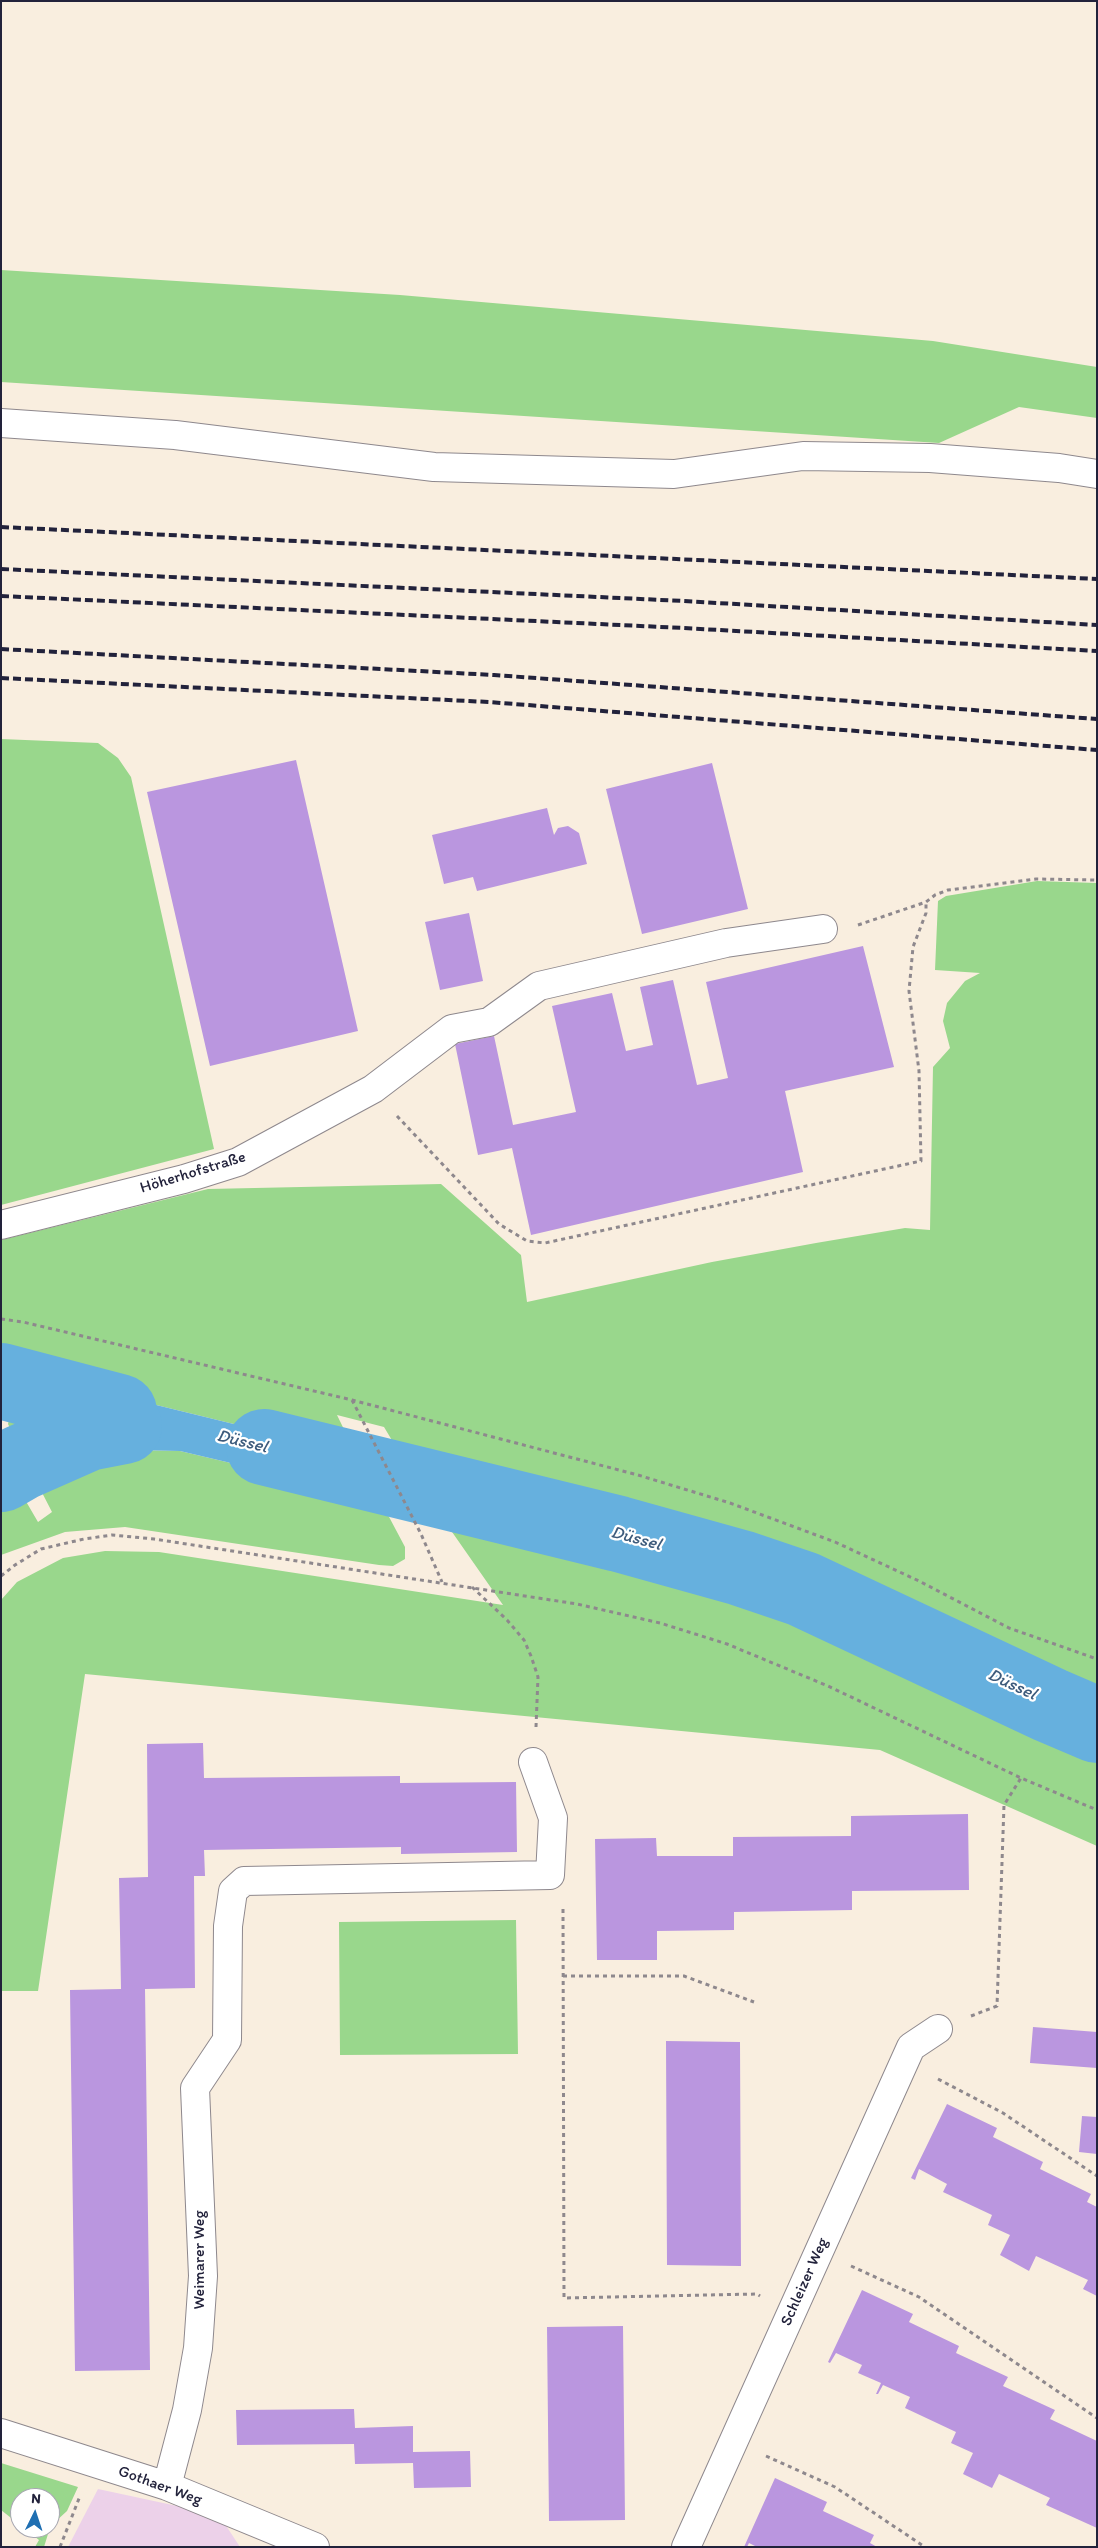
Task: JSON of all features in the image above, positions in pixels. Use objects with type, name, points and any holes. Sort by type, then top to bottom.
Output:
[{"type":"street","points":[[1,422],[175,435],[434,467],[674,474],[803,456],[930,458],[1059,468],[1097,474]]},
{"type":"street","name":"Höherhofstraße","points":[[1,1225],[184,1179],[238,1162],[373,1089],[452,1029],[489,1022],[539,986],[726,943],[823,929]]},
{"type":"street","points":[[533,1762],[553,1818],[550,1875]]},
{"type":"street","name":"Weimarer Weg","points":[[166,2486],[187,2410],[198,2348],[203,2276],[195,2088],[227,2040],[228,1926],[233,1891],[244,1881],[550,1875]]},
{"type":"street","name":"Schleizer Weg","points":[[686,2547],[910,2046],[938,2029]]},
{"type":"street","name":"Gothaer Weg","points":[[1,2433],[166,2486],[265,2538],[315,2547]]},
{"type":"path","points":[[823,929],[863,924],[926,902],[935,895],[948,890],[1036,879],[1097,880]]},
{"type":"path","points":[[373,1089],[446,1170],[499,1224],[527,1241],[545,1243],[921,1161],[919,1071],[909,991],[913,947],[926,913],[926,902]]},
{"type":"path","points":[[1,1319],[32,1324],[352,1400],[638,1476],[730,1503],[836,1542],[919,1580],[1008,1628],[1097,1659]]},
{"type":"path","points":[[352,1400],[421,1534],[442,1582]]},
{"type":"path","points":[[1,1576],[15,1565],[41,1550],[76,1541],[112,1535],[154,1539],[577,1604],[660,1623],[727,1644],[828,1686],[1021,1778],[1097,1810]]},
{"type":"path","points":[[472,1587],[507,1620],[524,1640],[538,1677],[533,1762]]},
{"type":"path","points":[[938,2029],[997,2006],[1004,1805],[1021,1778]]},
{"type":"path","points":[[550,1875],[563,1892],[564,2298],[757,2294],[791,2313]]},
{"type":"path","points":[[563,1976],[684,1976],[754,2002]]},
{"type":"path","points":[[904,2061],[1003,2113],[1097,2176]]},
{"type":"path","points":[[818,2252],[919,2297],[1097,2418]]},
{"type":"path","points":[[733,2442],[834,2487],[925,2547]]},
{"type":"path","points":[[60,2547],[92,2462]]},
{"type":"shaded area","points":[[98,2489],[219,2515],[240,2547],[68,2547]]},
{"type":"green space","points":[[1,270],[400,295],[933,341],[1097,367],[1097,418],[1019,407],[939,443],[1,382]]},
{"type":"green space","points":[[1,739],[98,743],[118,758],[131,777],[214,1149],[1,1205]]},
{"type":"green space","points":[[1037,881],[1097,883],[1097,1716],[798,1581],[405,1462],[384,1427],[337,1415],[356,1454],[38,1376],[23,1368],[27,1353],[1,1347],[1,1240],[208,1189],[441,1184],[521,1255],[527,1302],[712,1262],[816,1243],[905,1228],[930,1230],[933,1067],[950,1048],[943,1021],[947,1003],[965,981],[980,973],[935,970],[938,901],[946,896]]},
{"type":"green space","points":[[14,1401],[46,1413],[96,1421],[17,1443],[8,1424]]},
{"type":"green space","points":[[132,1450],[180,1451],[379,1498],[405,1547],[405,1559],[393,1566],[379,1565],[125,1527],[65,1532],[1,1555],[1,1493],[17,1486],[38,1522],[52,1512],[34,1477],[53,1468],[102,1453]]},
{"type":"green space","points":[[436,1509],[768,1595],[1097,1731],[1097,1846],[880,1750],[85,1674],[38,1991],[1,1991],[1,1600],[17,1582],[63,1558],[105,1551],[159,1552],[503,1605]]},
{"type":"green space","points":[[516,1920],[518,2054],[340,2055],[339,1922]]},
{"type":"green space","points":[[1,2463],[78,2487],[67,2511],[60,2517],[60,2488],[10,2488],[10,2517],[1,2510]]},
{"type":"green space","points":[[36,2538],[47,2538],[44,2547],[35,2547],[39,2540]]},
{"type":"water","points":[[23,1368],[38,1376],[356,1454],[379,1498],[180,1451],[132,1450],[102,1453],[53,1468],[34,1477],[17,1443],[95,1421],[46,1413],[14,1401]]},
{"type":"water","points":[[1,1457],[17,1486],[1,1493]]},
{"type":"pier","points":[[24,1365],[13,1403],[11,1400],[21,1367]]},
{"type":"pier","points":[[15,1440],[35,1479],[32,1478],[14,1444]]},
{"type":"pier","points":[[354,1451],[358,1452],[381,1496],[380,1500]]},
{"type":"building","points":[[296,760],[358,1031],[210,1066],[147,792]]},
{"type":"building","points":[[712,763],[748,909],[642,934],[606,789]]},
{"type":"building","points":[[547,808],[554,835],[558,828],[568,826],[579,833],[587,864],[477,891],[473,877],[444,884],[432,835]]},
{"type":"building","points":[[469,913],[483,981],[440,990],[425,922]]},
{"type":"building","points":[[863,946],[894,1067],[785,1091],[803,1172],[531,1235],[512,1148],[478,1155],[455,1044],[494,1036],[513,1125],[576,1112],[552,1006],[612,993],[626,1051],[653,1045],[640,987],[673,980],[697,1085],[728,1078],[706,982]]},
{"type":"building","points":[[203,1743],[204,1778],[400,1776],[400,1783],[516,1782],[517,1852],[401,1854],[401,1847],[204,1850],[205,1876],[194,1876],[195,1988],[145,1989],[150,2370],[75,2371],[70,1990],[121,1989],[119,1878],[148,1877],[147,1744]]},
{"type":"building","points":[[968,1814],[969,1890],[852,1891],[852,1910],[734,1912],[734,1930],[657,1931],[657,1960],[597,1960],[595,1839],[656,1838],[657,1856],[733,1856],[733,1837],[851,1836],[851,1816]]},
{"type":"building","points":[[1033,2027],[1097,2032],[1097,2068],[1030,2063]]},
{"type":"building","points":[[666,2041],[740,2042],[741,2266],[667,2265]]},
{"type":"building","points":[[947,2104],[997,2128],[993,2137],[1043,2162],[1040,2169],[1091,2194],[1087,2202],[1097,2207],[1097,2296],[1083,2289],[1088,2280],[1036,2256],[1029,2271],[1000,2255],[1010,2235],[988,2225],[992,2215],[943,2192],[947,2184],[919,2169],[915,2180],[911,2178]]},
{"type":"building","points":[[1082,2116],[1097,2117],[1097,2154],[1079,2152]]},
{"type":"building","points":[[862,2290],[913,2314],[909,2322],[959,2346],[956,2353],[1008,2377],[1003,2386],[1055,2410],[1050,2419],[1097,2441],[1097,2528],[1046,2505],[1050,2498],[999,2474],[992,2488],[963,2474],[973,2453],[951,2443],[956,2432],[905,2408],[910,2397],[883,2385],[878,2394],[876,2394],[881,2383],[858,2373],[862,2365],[836,2353],[830,2363],[828,2362]]},
{"type":"building","points":[[623,2326],[625,2520],[549,2521],[547,2327]]},
{"type":"building","points":[[354,2409],[355,2428],[413,2426],[413,2452],[470,2451],[471,2487],[414,2488],[413,2463],[355,2464],[354,2444],[237,2445],[236,2410]]},
{"type":"building","points":[[775,2478],[827,2502],[823,2511],[874,2535],[870,2543],[877,2547],[757,2547],[749,2543],[747,2547],[744,2547]]},
{"type":"waterway","points":[[1,1381],[119,1412]]},
{"type":"waterway","points":[[1,1474],[20,1463],[88,1433],[124,1426]]},
{"type":"waterway","name":"Düssel","points":[[264,1447],[619,1534],[741,1568],[803,1589],[1050,1705],[1097,1725]]},
{"type":"railway","points":[[1,527],[1097,579]]},
{"type":"railway","points":[[1,569],[683,601],[1097,625]]},
{"type":"railway","points":[[1,596],[683,628],[1097,651]]},
{"type":"railway","points":[[1,649],[494,675],[1097,719]]},
{"type":"railway","points":[[1,678],[489,702],[1097,750]]}]
